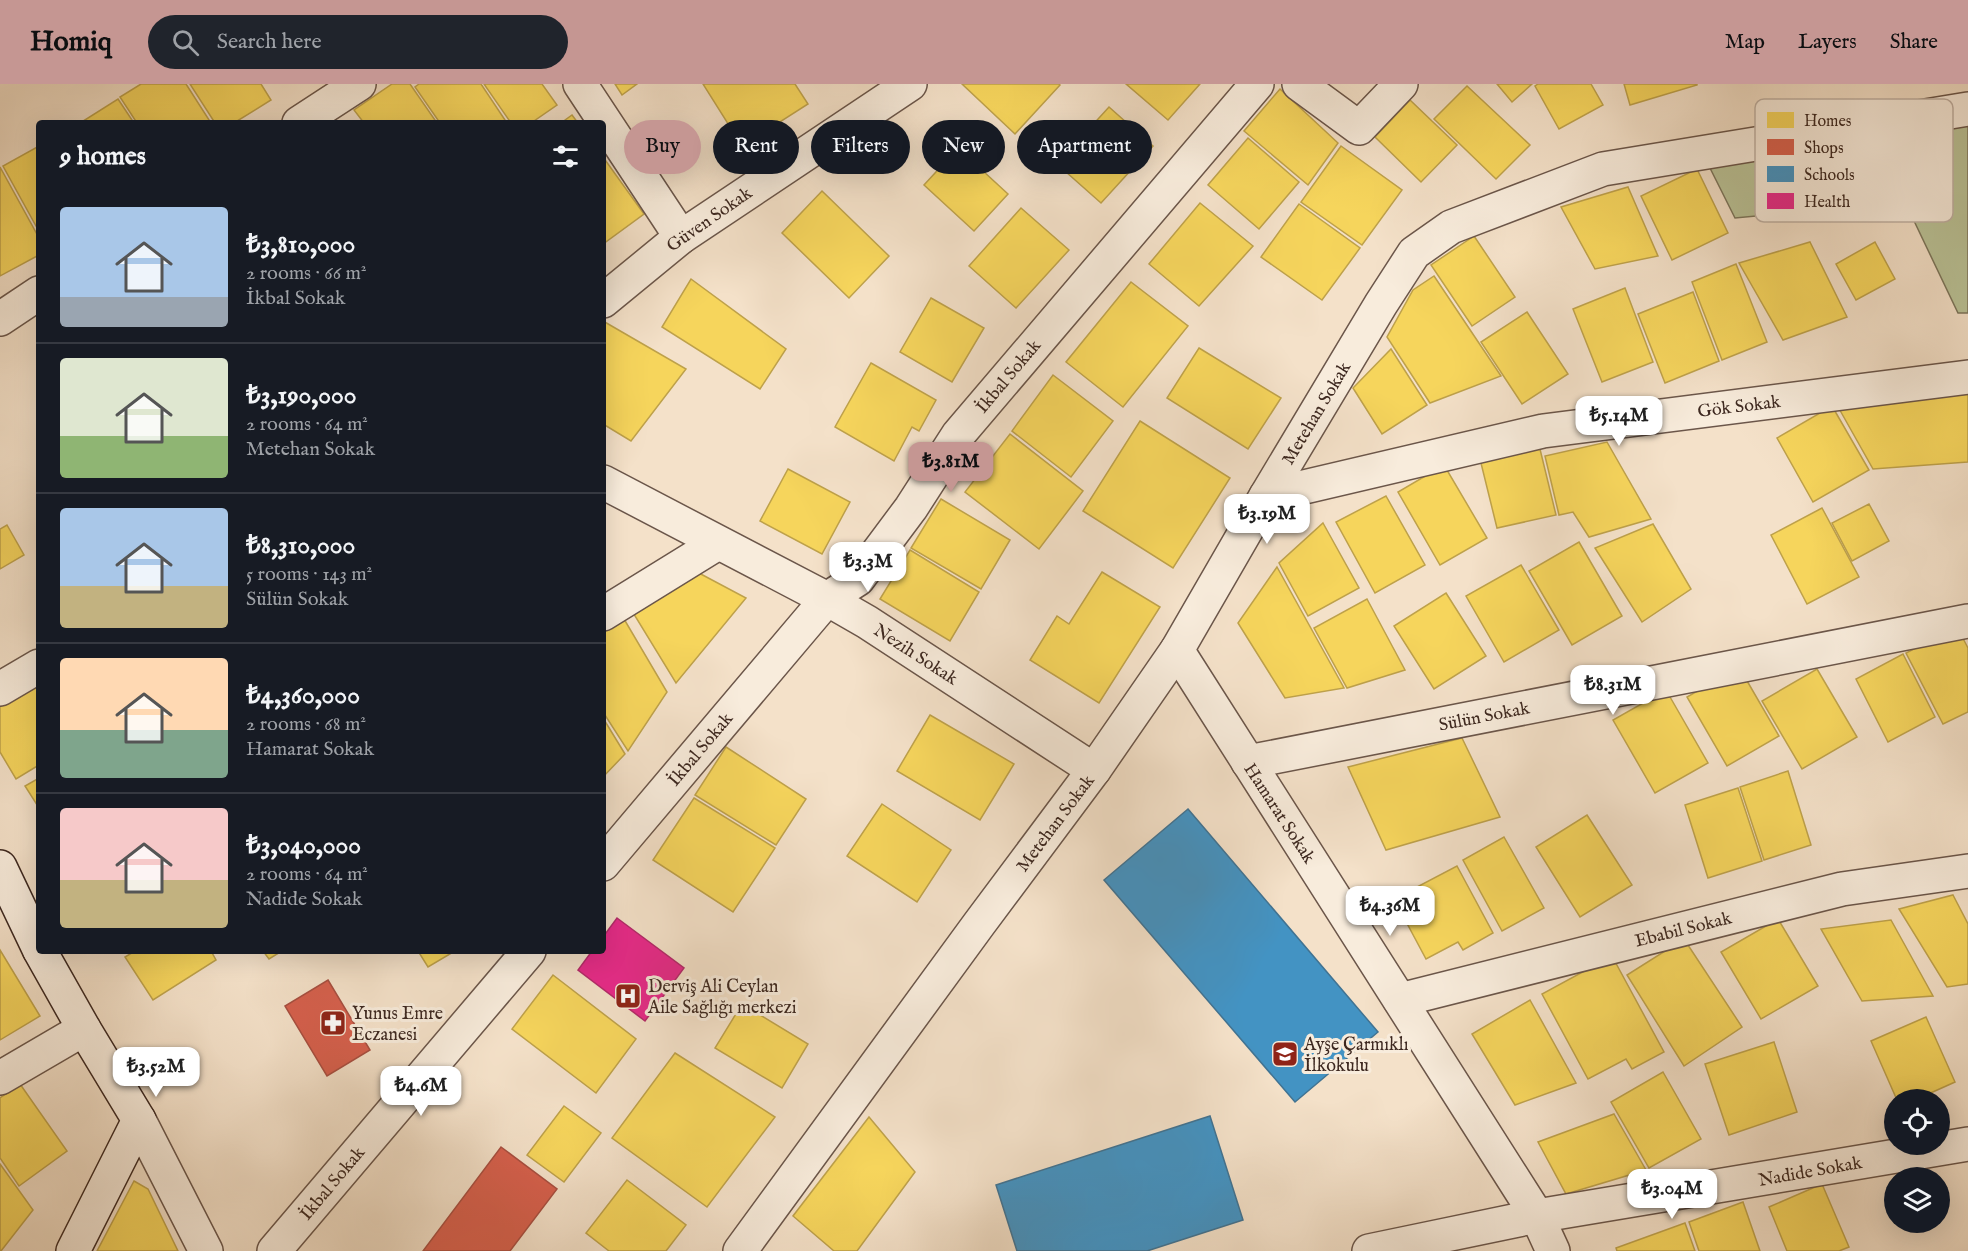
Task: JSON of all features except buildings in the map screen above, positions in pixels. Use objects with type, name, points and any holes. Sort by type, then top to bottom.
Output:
[{"type":"street","points":[[304,120],[359,84]]},
{"type":"street","points":[[580,84],[604,120]]},
{"type":"street","name":"Güven Sokak","points":[[606,299],[681,237],[910,84]]},
{"type":"street","name":"İkbal Sokak","points":[[606,860],[827,599],[858,579],[911,508],[958,435],[1257,84]]},
{"type":"street","points":[[1299,84],[1359,128],[1401,84]]},
{"type":"street","name":"Metehan Sokak","points":[[1953,111],[1968,109]]},
{"type":"street","points":[[606,123],[681,237]]},
{"type":"street","name":"Metehan Sokak","points":[[740,1251],[1094,770],[1177,650],[1266,496],[1414,253],[1451,227],[1603,169],[1755,144]]},
{"type":"street","points":[[0,319],[36,296]]},
{"type":"street","name":"Gök Sokak","points":[[1266,496],[1543,431],[1968,377]]},
{"type":"street","name":"Nezih Sokak","points":[[606,484],[867,622],[1094,770]]},
{"type":"street","points":[[606,612],[718,543]]},
{"type":"street","name":"Sülün Sokak","points":[[1248,762],[1968,621]]},
{"type":"street","name":"Hamarat Sokak","points":[[1177,650],[1538,1216],[1553,1251]]},
{"type":"street","points":[[0,689],[36,668]]},
{"type":"street","points":[[0,867],[36,934]]},
{"type":"street","name":"Ebabil Sokak","points":[[1400,1000],[1842,889],[1968,871]]},
{"type":"street","points":[[46,954],[84,1029],[139,1120],[206,1251]]},
{"type":"street","name":"İkbal Sokak","points":[[274,1251],[526,954]]},
{"type":"street","points":[[0,1078],[84,1029]]},
{"type":"street","points":[[73,1251],[139,1120]]},
{"type":"street","name":"Nadide Sokak","points":[[1369,1251],[1538,1216],[1968,1144]]},
{"type":"green space","points":[[1968,111],[1968,313],[1958,313],[1915,222],[1953,222],[1953,114]]},
{"type":"green space","points":[[1755,158],[1755,216],[1735,218],[1710,168]]},
{"type":"place","name":"Derviş Ali Ceylan Aile Sağlığı merkezi","points":[[628,996]]},
{"type":"place","name":"Yunus Emre Eczanesi","points":[[333,1023]]},
{"type":"place","name":"Ayşe Çarmıklı İlkokulu","points":[[1285,1054]]}]
